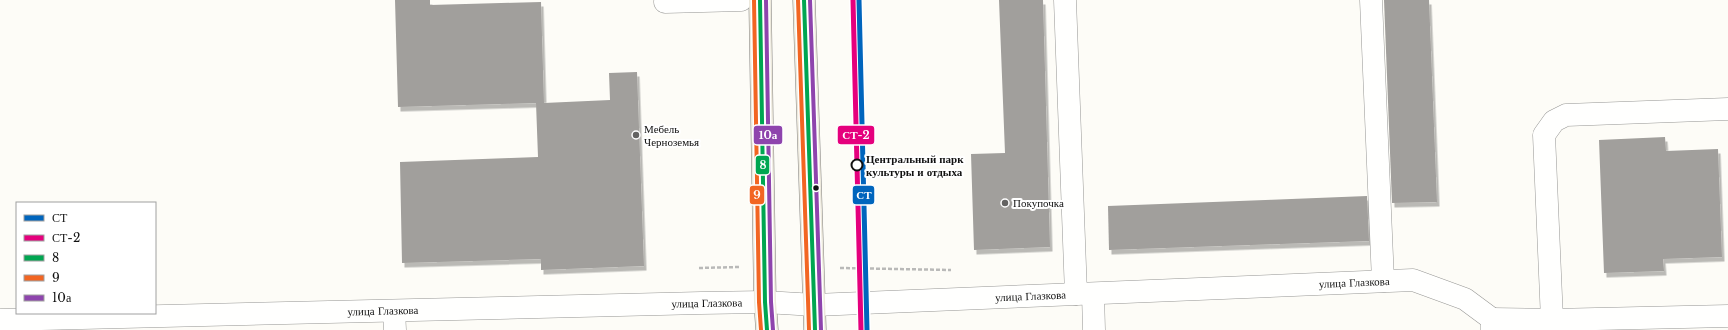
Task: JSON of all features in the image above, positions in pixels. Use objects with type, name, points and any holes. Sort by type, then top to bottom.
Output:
[{"type":"main road","points":[[760,0],[765,302],[767,330]]},
{"type":"main road","points":[[804,0],[815,330]]},
{"type":"street","points":[[665,2],[741,0]]},
{"type":"street","points":[[1065,0],[1084,294],[1094,330]]},
{"type":"street","points":[[1371,0],[1383,281]]},
{"type":"street","points":[[1554,325],[1544,135],[1554,121],[1566,115],[1728,108]]},
{"type":"street","name":"улица Глазкова","points":[[0,320],[68,324],[395,320],[765,302],[815,305],[1413,280],[1465,299],[1492,325]]},
{"type":"street","points":[[1492,325],[1554,325],[1728,316]]},
{"type":"building","points":[[395,0],[430,0],[430,5],[541,2],[544,103],[610,100],[609,73],[637,72],[644,266],[541,270],[541,259],[402,263],[400,162],[538,157],[536,103],[398,107]]},
{"type":"building","points":[[999,0],[1043,0],[1050,247],[974,250],[971,154],[1005,153]]},
{"type":"building","points":[[1384,0],[1429,0],[1437,202],[1392,203]]},
{"type":"building","points":[[1665,137],[1666,151],[1718,149],[1722,257],[1663,259],[1664,271],[1604,273],[1599,140]]},
{"type":"building","points":[[1367,196],[1369,241],[1109,250],[1108,206]]},
{"type":"transit line","name":"9","points":[[754,0],[759,302],[761,330]]},
{"type":"transit line","name":"8","points":[[760,0],[765,302],[767,330]]},
{"type":"transit line","name":"10а","points":[[766,0],[771,302],[773,330]]},
{"type":"transit line","name":"9","points":[[798,0],[809,330]]},
{"type":"transit line","name":"8","points":[[804,0],[815,330]]},
{"type":"transit line","name":"10а","points":[[810,0],[821,330]]},
{"type":"transit line","name":"СТ-2","points":[[853,0],[861,330]]},
{"type":"transit line","name":"СТ","points":[[859,0],[867,330]]},
{"type":"place","name":"Мебель Черноземья","points":[[636,135]]},
{"type":"place","name":"Центральный парк культуры и отдыха","points":[[857,165]]},
{"type":"place","name":"Покупочка","points":[[1005,203]]}]
